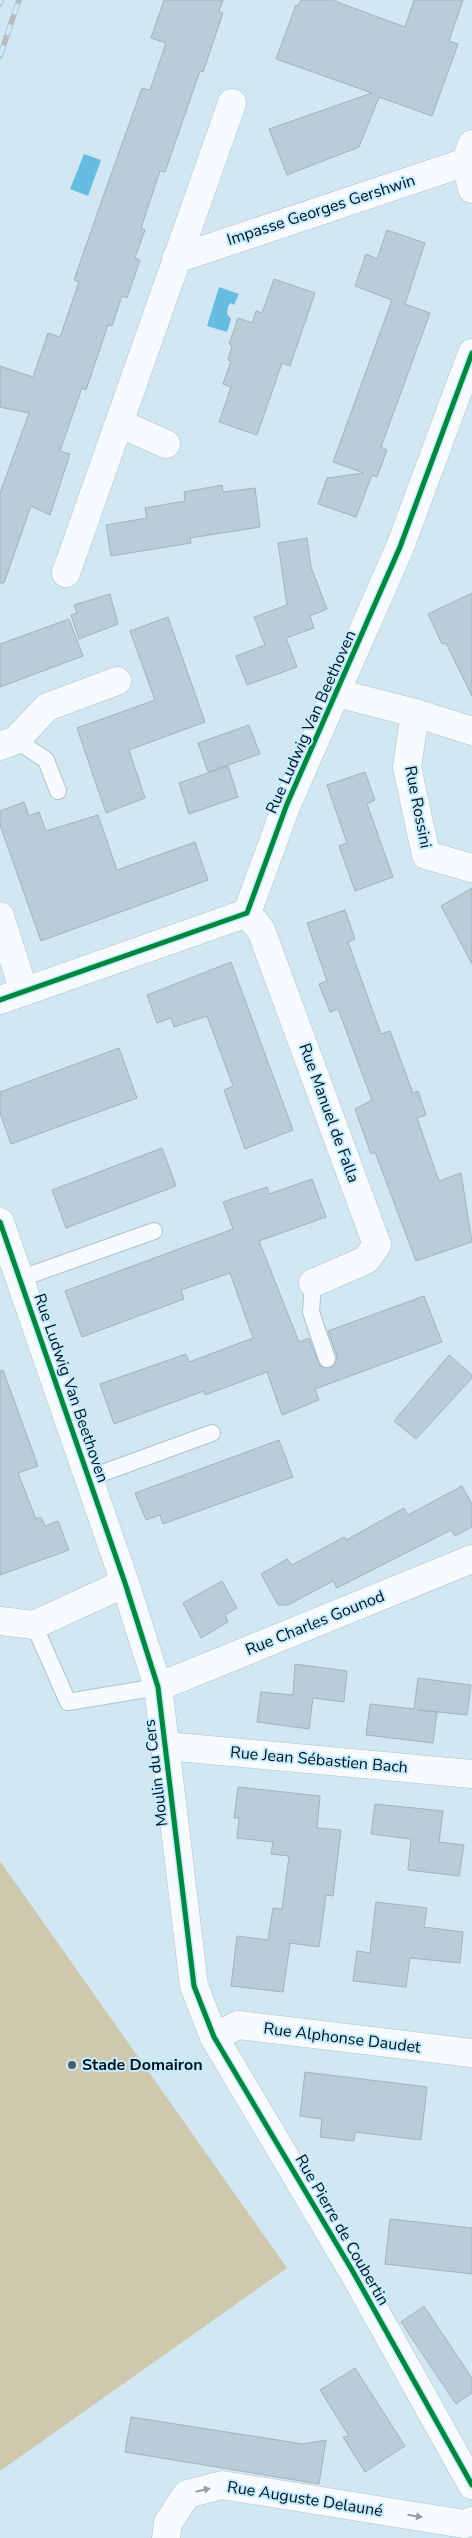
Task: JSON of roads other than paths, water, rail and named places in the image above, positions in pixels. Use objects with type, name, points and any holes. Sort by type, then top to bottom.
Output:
[{"type":"street","points":[[66,573],[232,102]]},
{"type":"street","points":[[469,153],[472,189]]},
{"type":"street","name":"Impasse Georges Gershwin","points":[[176,259],[469,153]]},
{"type":"street","name":"Rue Ludwig Van Beethoven","points":[[247,913],[287,804],[400,547],[472,354]]},
{"type":"street","points":[[119,423],[166,444]]},
{"type":"street","points":[[8,743],[47,707],[117,681]]},
{"type":"street","points":[[337,693],[415,713],[472,731]]},
{"type":"street","name":"Rue Rossini","points":[[415,713],[407,767],[426,855],[472,868]]},
{"type":"street","points":[[0,916],[12,996],[247,913]]},
{"type":"street","name":"Rue Manuel de Falla","points":[[247,913],[261,930],[377,1244],[366,1260],[313,1283]]},
{"type":"street","name":"Rue Ludwig Van Beethoven","points":[[0,1222],[122,1572]]},
{"type":"street","name":"Rue Charles Gounod","points":[[158,1687],[472,1559]]},
{"type":"street","points":[[0,1621],[34,1625],[122,1572]]},
{"type":"street","name":"Moulin du Cers","points":[[122,1572],[158,1687],[194,1986]]},
{"type":"street","name":"Rue Jean Sébastien Bach","points":[[165,1746],[472,1774]]},
{"type":"street","name":"Rue Pierre de Coubertin","points":[[194,1986],[214,2037],[352,2270],[472,2485]]},
{"type":"street","name":"Rue Alphonse Daudet","points":[[214,2037],[238,2026],[472,2053]]},
{"type":"street","name":"Rue Auguste Delauné","points":[[166,2538],[168,2523],[188,2494],[222,2485],[464,2524],[472,2521]]},
{"type":"lane","points":[[8,743],[46,760],[58,791]]},
{"type":"lane","points":[[20,1279],[154,1231]]},
{"type":"lane","points":[[313,1283],[311,1312],[327,1359]]},
{"type":"lane","points":[[89,1478],[212,1433]]},
{"type":"lane","points":[[34,1625],[68,1702],[158,1687]]},
{"type":"water","points":[[84,154],[101,160],[88,196],[70,189]]},
{"type":"water","points":[[219,287],[239,294],[234,305],[231,303],[228,306],[227,314],[231,319],[227,332],[207,326]]},
{"type":"railway","points":[[0,4],[1,0]]},
{"type":"railway","points":[[0,56],[19,0]]},
{"type":"place","name":"Stade Domairon","points":[[72,2065]]}]
